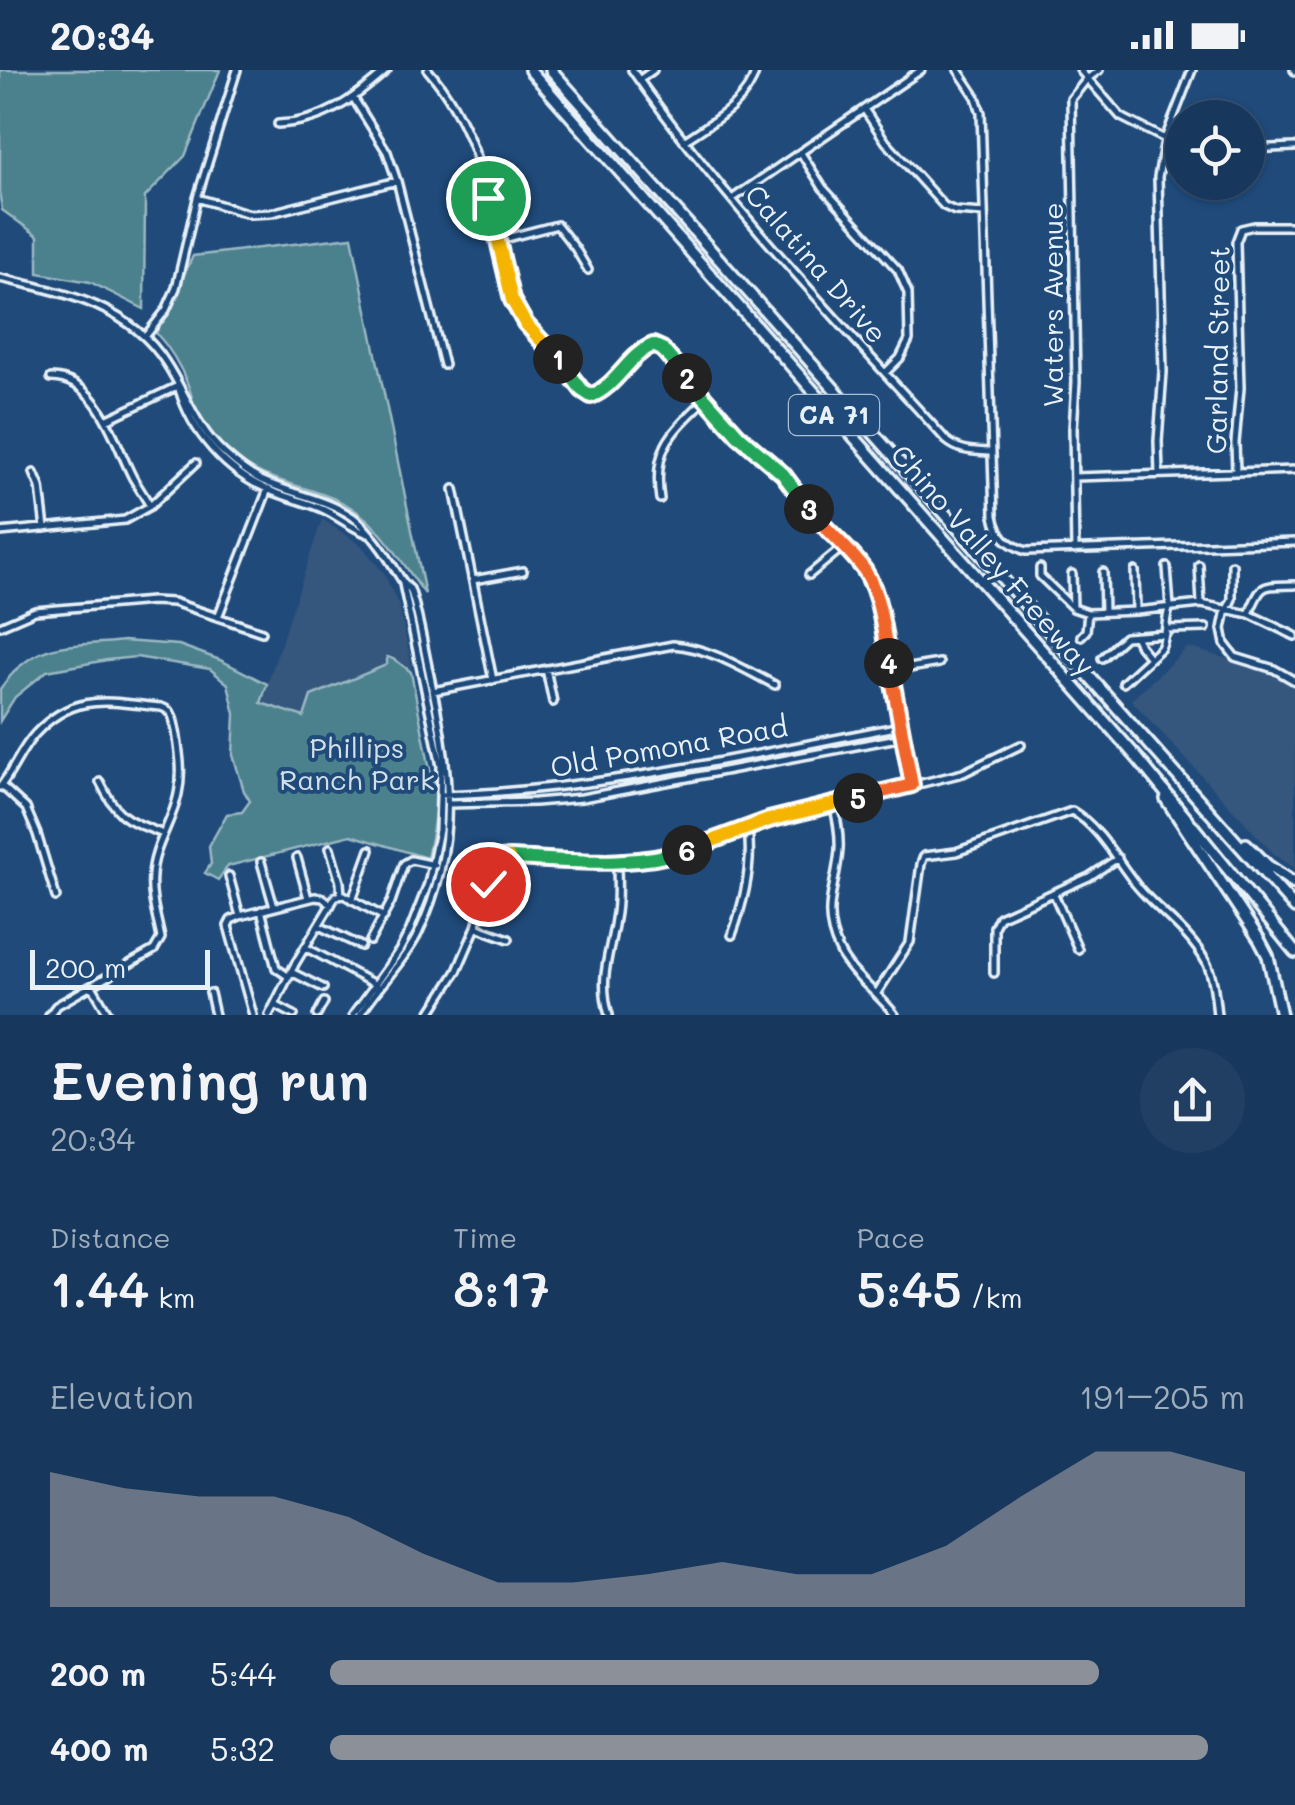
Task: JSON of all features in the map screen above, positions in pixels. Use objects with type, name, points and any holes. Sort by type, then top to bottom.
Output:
[{"type":"highway","name":"Chino Valley Freeway","points":[[530,70],[1139,760],[1295,952]]},
{"type":"highway","name":"Chino Valley Freeway","points":[[551,70],[1295,908]]},
{"type":"highway","points":[[1120,711],[1253,851],[1295,884]]},
{"type":"highway","points":[[1139,760],[1259,939],[1268,956],[1281,1015]]},
{"type":"street","points":[[146,337],[176,288],[196,198],[236,70]]},
{"type":"street","points":[[278,124],[315,118],[354,99],[387,70]]},
{"type":"street","points":[[428,70],[444,88],[471,138],[512,300],[525,323],[582,390],[591,396],[599,393],[643,349],[653,345],[662,349],[739,436],[783,474],[822,526],[862,565],[874,591],[912,785]]},
{"type":"street","name":"Calatina Drive","points":[[632,70],[684,142],[732,199],[954,447],[991,452]]},
{"type":"street","points":[[639,80],[653,70]]},
{"type":"street","points":[[684,142],[734,106],[751,85],[756,70]]},
{"type":"street","points":[[732,199],[921,70]]},
{"type":"street","points":[[958,70],[976,97],[981,113],[994,516],[1001,537],[1026,551],[1295,542]]},
{"type":"street","points":[[1080,70],[1121,117],[1165,139],[1158,177],[1163,372],[1159,474]]},
{"type":"street","points":[[1087,79],[1099,70]]},
{"type":"street","points":[[1180,100],[1192,70]]},
{"type":"street","name":"Waters Avenue","points":[[1075,551],[1071,100],[1087,79]]},
{"type":"street","points":[[354,99],[387,152],[397,180],[444,365]]},
{"type":"street","points":[[864,109],[886,142],[944,206],[984,213]]},
{"type":"street","points":[[1265,149],[1295,148]]},
{"type":"street","points":[[800,153],[824,188],[904,281],[909,340],[900,358],[885,373]]},
{"type":"street","points":[[196,198],[250,214],[271,213],[397,180]]},
{"type":"street","points":[[499,240],[556,224],[588,270]]},
{"type":"street","name":"Garland Street","points":[[1236,472],[1240,388],[1236,242],[1240,229],[1295,226]]},
{"type":"street","points":[[0,278],[99,305],[146,337],[165,361],[190,416],[213,450],[232,468],[368,534],[403,584],[429,691],[448,804],[447,832],[441,867],[417,935],[406,954],[377,985]]},
{"type":"street","points":[[51,378],[70,380],[91,397],[150,506]]},
{"type":"street","points":[[106,420],[178,386]]},
{"type":"street","points":[[660,498],[657,474],[662,448],[706,399]]},
{"type":"street","points":[[0,532],[125,520],[150,506],[196,463]]},
{"type":"street","points":[[1074,477],[1295,470]]},
{"type":"street","points":[[34,473],[40,487],[45,528]]},
{"type":"street","points":[[218,617],[269,487]]},
{"type":"street","points":[[454,489],[493,680]]},
{"type":"street","points":[[809,574],[843,547]]},
{"type":"street","points":[[1232,565],[1232,599],[1222,629],[1226,644],[1236,657],[1274,669],[1295,682]]},
{"type":"street","points":[[1199,566],[1201,604]]},
{"type":"street","points":[[1123,684],[1161,648],[1170,607],[1167,567]]},
{"type":"street","points":[[1040,568],[1040,576],[1073,608],[1088,612],[1136,612],[1201,604],[1248,614],[1295,636]]},
{"type":"street","points":[[473,580],[523,570]]},
{"type":"street","points":[[1135,571],[1136,612]]},
{"type":"street","points":[[1103,572],[1104,612]]},
{"type":"street","points":[[1072,574],[1073,608]]},
{"type":"street","points":[[1248,614],[1264,586],[1295,585]]},
{"type":"street","points":[[0,626],[35,611],[152,600],[173,602],[262,632]]},
{"type":"street","points":[[1081,636],[1086,631],[1088,612]]},
{"type":"street","points":[[1102,658],[1125,637],[1206,628]]},
{"type":"street","points":[[1134,635],[1150,658]]},
{"type":"street","points":[[429,691],[673,645],[717,656],[775,685]]},
{"type":"street","points":[[891,671],[939,663]]},
{"type":"street","points":[[546,669],[553,702]]},
{"type":"street","points":[[49,1015],[56,1006],[154,950],[161,938],[152,875],[178,795],[181,764],[173,716],[168,709],[91,700],[62,710],[34,735],[1,786],[26,808],[56,897]]},
{"type":"street","name":"Old Pomona Road","points":[[445,795],[602,782],[901,726]]},
{"type":"street","name":"Old Pomona Road","points":[[448,804],[582,798],[903,736]]},
{"type":"street","points":[[429,1015],[457,971],[476,927],[494,860],[617,862],[676,854],[769,820],[963,773],[1020,746]]},
{"type":"street","points":[[100,782],[114,809],[163,834]]},
{"type":"street","points":[[356,1015],[399,951],[421,905],[445,795]]},
{"type":"street","points":[[833,804],[839,847],[831,886],[830,922],[840,953],[850,968],[895,1015]]},
{"type":"street","points":[[877,992],[910,942],[924,856],[956,852],[1072,811],[1082,817],[1160,911],[1191,938],[1211,976],[1217,1015]]},
{"type":"street","points":[[732,935],[749,870],[748,829]]},
{"type":"street","points":[[330,848],[341,895]]},
{"type":"street","points":[[352,900],[370,850]]},
{"type":"street","points":[[297,858],[308,898]]},
{"type":"street","points":[[994,973],[994,927],[998,917],[1089,877],[1118,858]]},
{"type":"street","points":[[370,941],[384,917],[404,864],[411,860],[441,867]]},
{"type":"street","points":[[261,862],[274,907]]},
{"type":"street","points":[[609,1015],[603,987],[617,907],[617,862]]},
{"type":"street","points":[[228,876],[240,916]]},
{"type":"street","points":[[1054,894],[1078,949]]},
{"type":"street","points":[[269,1015],[336,896],[384,917]]},
{"type":"street","points":[[253,1015],[228,926],[231,920],[308,898],[319,897],[331,904]]},
{"type":"street","points":[[261,910],[276,968],[323,988]]},
{"type":"street","points":[[319,926],[361,946]]},
{"type":"street","points":[[476,927],[509,939]]},
{"type":"street","points":[[305,947],[377,985]]},
{"type":"street","points":[[92,986],[109,1015]]},
{"type":"street","points":[[210,993],[216,1015]]},
{"type":"street","points":[[317,1015],[324,1002]]},
{"type":"street","points":[[274,1005],[294,1015]]},
{"type":"shaded area","points":[[322,519],[361,545],[384,573],[399,606],[412,666],[411,672],[405,670],[390,657],[384,666],[355,677],[305,718],[261,703]]},
{"type":"shaded area","points":[[1188,647],[1277,674],[1295,685],[1295,868],[1274,854],[1131,700]]},
{"type":"green space","points":[[0,70],[220,70],[185,156],[145,197],[144,309],[90,282],[38,273],[38,236],[2,210]]},
{"type":"green space","points":[[352,237],[425,594],[387,541],[364,517],[337,500],[256,471],[226,450],[202,420],[178,364],[156,333],[193,256]]},
{"type":"green space","name":"Phillips Ranch Park","points":[[123,641],[179,645],[220,660],[267,684],[261,703],[304,717],[311,696],[384,666],[387,657],[399,663],[411,672],[434,780],[435,814],[427,858],[351,835],[228,866],[218,880],[205,873],[211,864],[209,846],[227,814],[242,812],[250,801],[233,755],[235,714],[228,684],[210,669],[136,657],[47,671],[15,697],[0,721],[0,689],[27,661],[54,648]]},
{"type":"route","points":[[488,198],[512,300],[525,323],[582,390],[591,396],[599,393],[643,349],[653,345],[662,349],[739,436],[783,474],[822,526],[862,565],[874,591],[912,785],[769,820],[676,854],[617,862],[502,858],[494,860],[488,884]]}]
